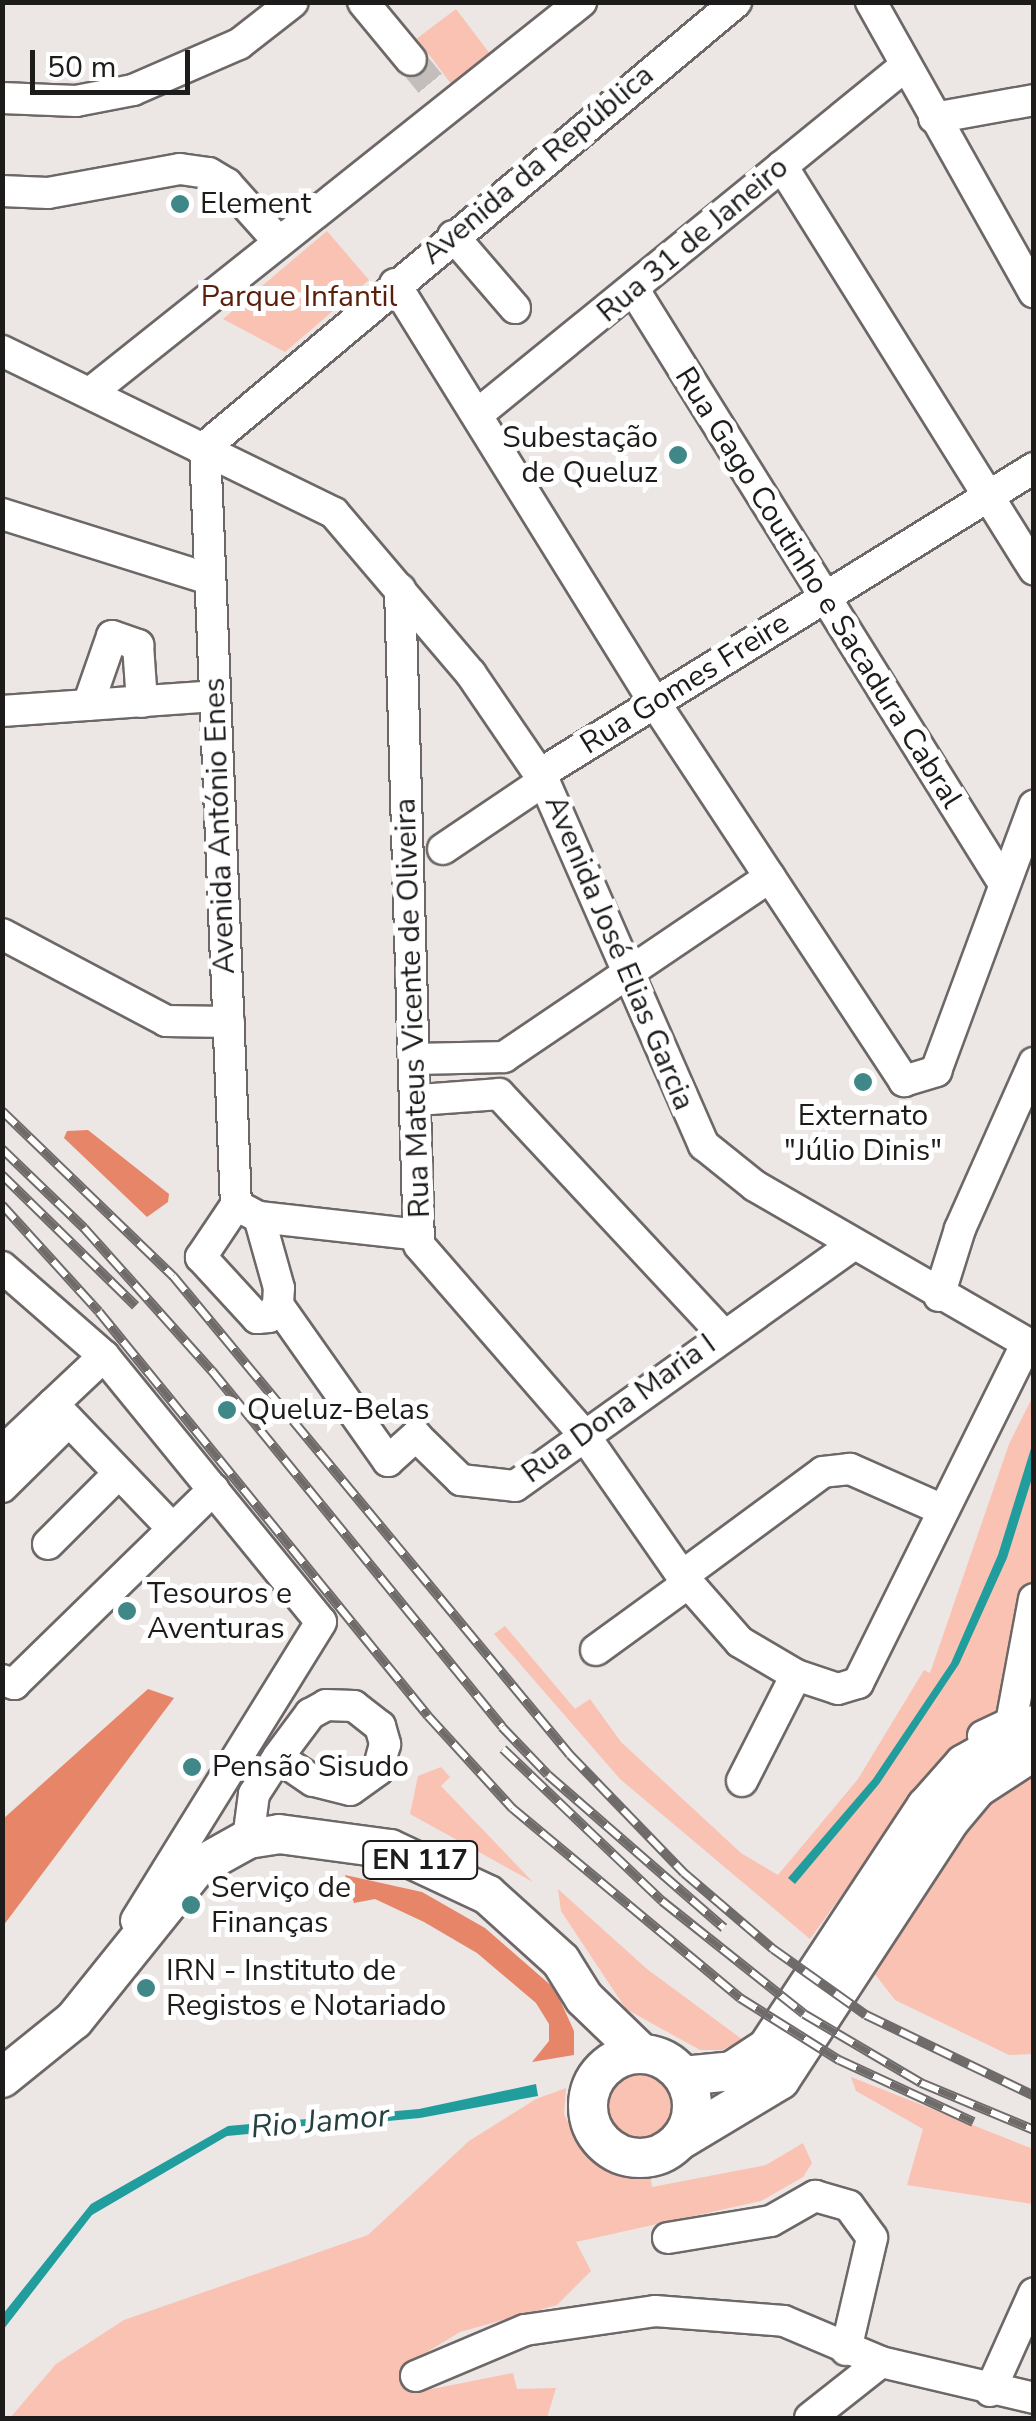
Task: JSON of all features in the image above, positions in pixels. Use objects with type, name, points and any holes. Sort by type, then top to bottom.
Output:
[{"type":"main road","points":[[682,2139],[693,2108],[683,2076],[720,2075],[766,2048],[926,1808],[964,1764],[1034,1725]]},
{"type":"main road","name":"EN 117","points":[[584,1998],[597,2076],[589,2119],[614,2152],[636,2158],[662,2154],[780,2080],[951,1819],[977,1788],[1034,1751]]},
{"type":"main road","name":"EN 117","points":[[2,2078],[74,2020],[196,1868],[248,1839],[279,1834],[355,1842],[453,1874],[538,1938],[584,1998],[641,2053],[672,2064],[683,2076]]},
{"type":"main road","points":[[597,2076],[624,2056],[641,2053]]},
{"type":"street","points":[[2,98],[76,101],[133,90],[239,44],[293,2]]},
{"type":"street","points":[[363,2],[411,60]]},
{"type":"street","points":[[90,393],[280,242],[444,100],[581,2]]},
{"type":"street","name":"Avenida da República","points":[[204,448],[736,2]]},
{"type":"street","points":[[871,3],[1034,292]]},
{"type":"street","name":"Rua 31 de Janeiro","points":[[479,413],[905,66]]},
{"type":"street","points":[[934,118],[1034,100]]},
{"type":"street","points":[[782,166],[1034,570]]},
{"type":"street","points":[[2,191],[48,192],[180,169],[209,173],[228,184],[280,242]]},
{"type":"street","points":[[453,236],[515,308]]},
{"type":"street","points":[[395,284],[479,413],[655,703],[904,1081],[918,1082],[936,1071],[1034,806]]},
{"type":"street","name":"Rua Gago Coutinho e Sacadura Cabral","points":[[634,290],[820,599],[1004,884]]},
{"type":"street","name":"Avenida José Elias Garcia","points":[[2,351],[334,513],[400,589],[542,778],[704,1145],[733,1172],[1030,1346]]},
{"type":"street","name":"Avenida António Enes","points":[[204,448],[229,1022],[248,1211],[278,1305],[388,1461]]},
{"type":"street","name":"Rua Gomes Freire","points":[[443,849],[655,703],[1034,468]]},
{"type":"street","points":[[2,514],[209,579]]},
{"type":"street","name":"Rua Mateus Vicente de Oliveira","points":[[400,589],[420,1246],[584,1434],[684,1580],[725,1629],[796,1675],[838,1689],[865,1676],[942,1510],[1030,1346]]},
{"type":"street","points":[[88,705],[112,636],[138,645],[142,702]]},
{"type":"street","points":[[2,711],[214,696]]},
{"type":"street","points":[[417,1058],[504,1057],[628,969],[770,878]]},
{"type":"street","points":[[2,934],[166,1021],[229,1022]]},
{"type":"street","points":[[499,1094],[504,1057]]},
{"type":"street","points":[[939,1296],[960,1229],[1034,1063]]},
{"type":"street","points":[[418,1100],[499,1094]]},
{"type":"street","points":[[499,1094],[722,1334]]},
{"type":"street","points":[[278,1305],[268,1317],[256,1318],[201,1257],[248,1211],[420,1234]]},
{"type":"street","name":"Rua Dona Maria I","points":[[388,1461],[416,1436],[461,1480],[515,1486],[722,1334],[853,1245]]},
{"type":"street","points":[[2,1266],[104,1356],[321,1622],[74,2020]]},
{"type":"street","points":[[2,1487],[104,1356]]},
{"type":"street","points":[[2,1452],[61,1412]]},
{"type":"street","points":[[61,1412],[174,1529]]},
{"type":"street","points":[[596,1650],[824,1472],[850,1469],[942,1510]]},
{"type":"street","points":[[48,1544],[120,1473]]},
{"type":"street","points":[[2,1680],[14,1684],[214,1489]]},
{"type":"street","points":[[811,1951],[935,1773],[1010,1723],[1034,1599]]},
{"type":"street","points":[[742,1781],[796,1675]]},
{"type":"street","points":[[248,1839],[247,1811],[278,1757]]},
{"type":"street","points":[[668,2238],[770,2221],[815,2196],[848,2206],[872,2238],[846,2350]]},
{"type":"street","points":[[990,2391],[1034,2293]]},
{"type":"street","points":[[416,2376],[525,2330],[655,2312],[784,2321],[881,2362],[990,2391],[1034,2398]]},
{"type":"street","points":[[810,2418],[881,2362]]},
{"type":"green space","points":[[456,9],[495,60],[455,90],[417,38]]},
{"type":"green space","name":"Parque Infantil","points":[[327,231],[369,280],[285,352],[223,319]]},
{"type":"green space","points":[[1033,1396],[1033,1706],[1000,1715],[935,1766],[810,1939],[620,1779],[494,1634],[505,1626],[575,1709],[590,1699],[621,1742],[741,1853],[778,1875],[858,1779],[924,1670],[930,1673],[1009,1444]]},
{"type":"green space","points":[[1033,1763],[1033,2054],[1009,2055],[895,2000],[870,1968],[975,1809]]},
{"type":"green space","points":[[441,1767],[450,1777],[441,1786],[533,1882],[410,1814],[418,1776]]},
{"type":"green space","points":[[558,1889],[647,1969],[743,2040],[722,2050],[700,2050],[626,2009],[561,1911]]},
{"type":"green space","points":[[641,2068],[655,2070],[667,2079],[676,2091],[676,2119],[667,2131],[655,2140],[641,2142],[627,2140],[615,2131],[606,2119],[604,2105],[606,2091],[615,2079],[627,2070]]},
{"type":"green space","points":[[851,2077],[1033,2149],[1033,2204],[907,2185],[923,2129],[856,2091]]},
{"type":"green space","points":[[566,2088],[564,2114],[583,2152],[617,2172],[650,2175],[652,2187],[766,2165],[803,2143],[812,2163],[803,2177],[761,2201],[576,2242],[591,2271],[557,2305],[460,2332],[412,2361],[417,2392],[513,2373],[517,2389],[556,2388],[547,2418],[10,2418],[56,2364],[124,2320],[368,2235],[469,2141],[536,2099]]},
{"type":"shaded area","points":[[88,1130],[169,1194],[168,1202],[147,1217],[64,1138],[67,1131]]},
{"type":"shaded area","points":[[148,1689],[174,1698],[3,1926],[3,1819]]},
{"type":"shaded area","points":[[345,1875],[422,1892],[485,1928],[555,1989],[574,2031],[574,2055],[532,2062],[549,2041],[549,2024],[536,2003],[477,1953],[424,1922],[375,1899],[354,1903]]},
{"type":"water","points":[[1033,1442],[1033,1475],[1007,1558],[959,1664],[879,1784],[795,1884],[788,1878],[873,1779],[951,1663],[998,1555]]},
{"type":"water","name":"Rio Jamor","points":[[536,2084],[538,2096],[420,2118],[227,2136],[92,2215],[3,2330],[3,2314],[91,2204],[228,2126],[419,2109]]},
{"type":"tunnel","points":[[411,60],[438,93]]},
{"type":"railway","points":[[2,1111],[173,1276],[570,1755],[684,1873],[773,1949],[866,2015],[1034,2096]]},
{"type":"railway","points":[[2,1149],[84,1228],[212,1371],[502,1727],[548,1775],[724,1928]]},
{"type":"railway","points":[[2,1175],[136,1306]]},
{"type":"railway","points":[[2,1205],[99,1312],[428,1716],[512,1808],[740,1998],[839,2060],[973,2122]]},
{"type":"railway","points":[[503,1749],[662,1901],[804,2014],[921,2083],[1034,2130]]},
{"type":"place","name":"Element","points":[[180,204]]},
{"type":"place","name":"Subestação de Queluz","points":[[678,455]]},
{"type":"place","name":"Externato \"Júlio Dinis\"","points":[[863,1082]]},
{"type":"place","name":"Queluz-Belas","points":[[227,1410]]},
{"type":"place","name":"Tesouros e Aventuras","points":[[127,1611]]},
{"type":"place","name":"Pensão Sisudo","points":[[192,1767]]},
{"type":"place","name":"Serviço de Finanças","points":[[191,1905]]},
{"type":"place","name":"IRN - Instituto de Registos e Notariado","points":[[146,1988]]}]
